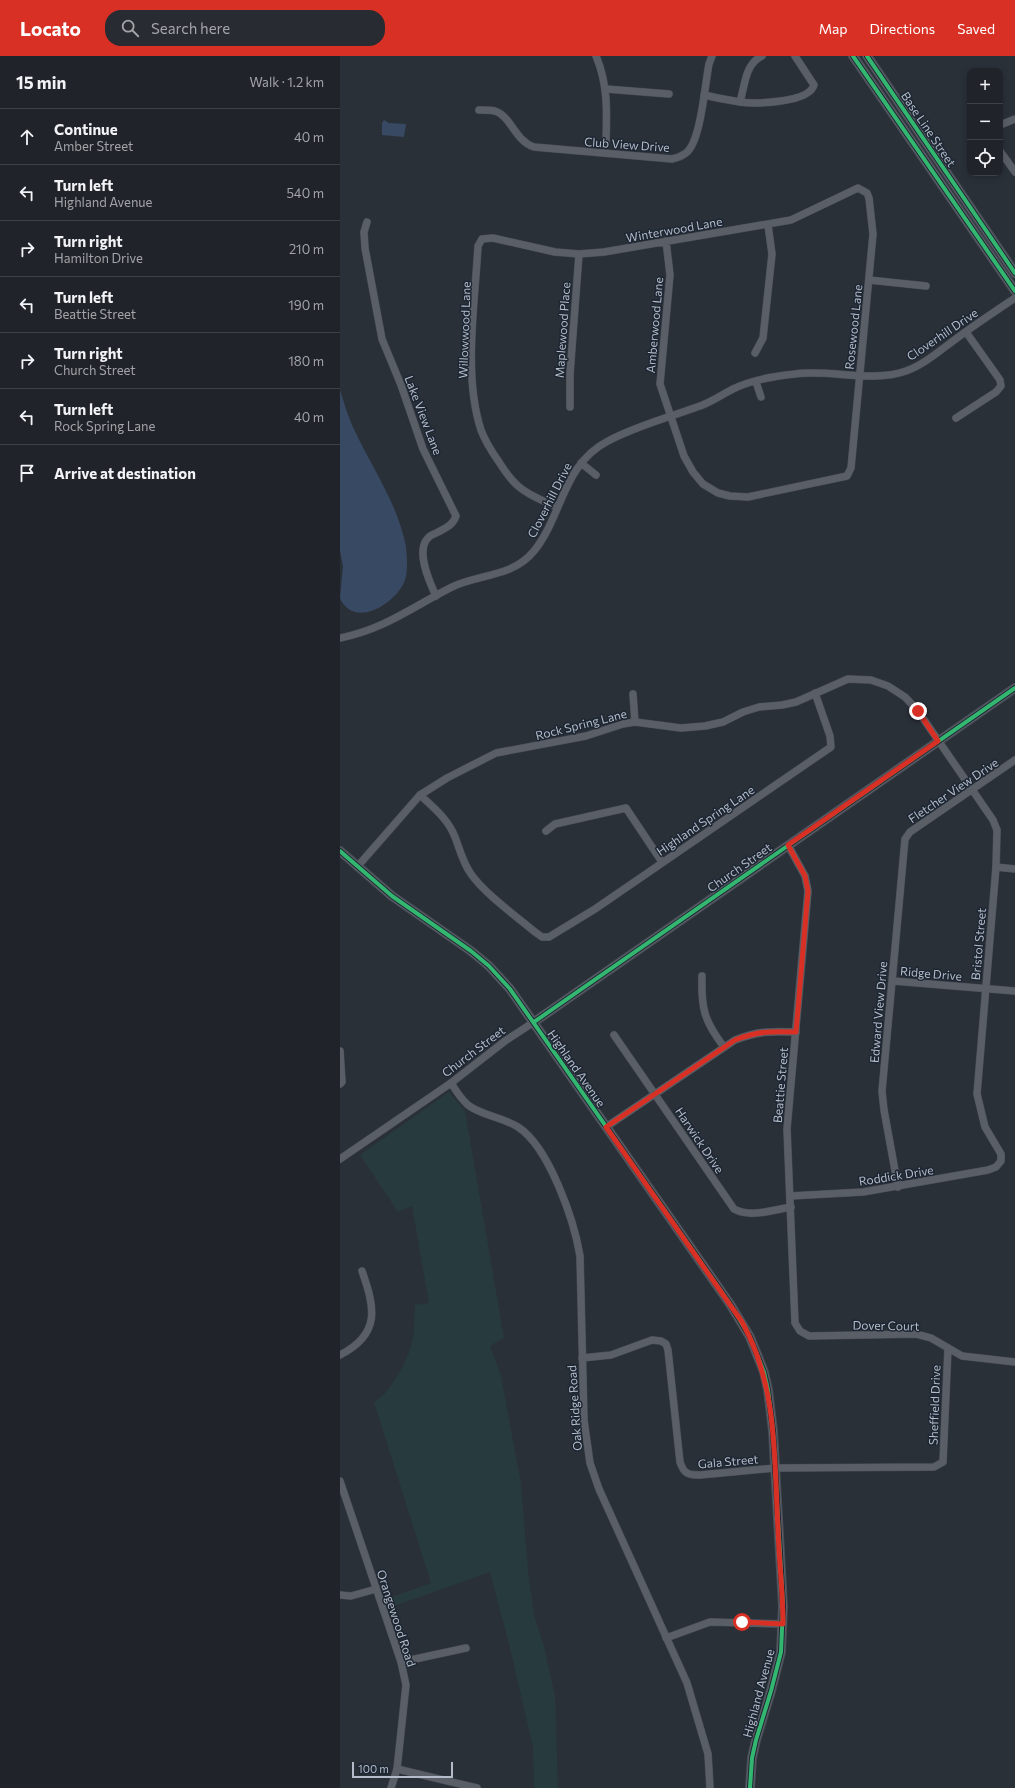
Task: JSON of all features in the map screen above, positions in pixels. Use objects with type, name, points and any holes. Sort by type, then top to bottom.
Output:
[{"type":"main road","name":"Base Line Street","points":[[853,56],[1015,291]]},
{"type":"main road","name":"Base Line Street","points":[[867,56],[1015,273]]},
{"type":"main road","name":"Church Street","points":[[534,1022],[1015,688]]},
{"type":"main road","name":"Highland Avenue","points":[[340,851],[392,896],[471,951],[489,966],[510,989],[730,1304],[750,1337],[764,1372],[768,1390],[775,1468],[783,1624],[781,1652],[752,1758],[750,1788]]},
{"type":"street","points":[[596,56],[606,89],[606,142]]},
{"type":"street","name":"Club View Drive","points":[[479,110],[495,111],[502,116],[526,144],[534,147],[672,159],[687,153],[693,144],[698,130],[709,64],[712,56]]},
{"type":"street","points":[[740,102],[750,67],[755,60],[762,56]]},
{"type":"street","points":[[704,95],[740,102],[756,103],[789,99],[804,95],[812,90],[814,87],[813,82],[795,56]]},
{"type":"street","points":[[606,89],[669,94]]},
{"type":"street","points":[[1003,124],[1015,119]]},
{"type":"street","points":[[1003,155],[1015,172]]},
{"type":"street","name":"Winterwood Lane","points":[[482,239],[493,238],[555,252],[579,254],[604,252],[790,220],[854,190],[863,190]]},
{"type":"street","name":"Rosewood Lane","points":[[851,468],[869,280],[872,229],[869,198],[863,190]]},
{"type":"street","name":"Lake View Lane","points":[[367,222],[364,232],[365,248],[382,339],[401,385],[423,449],[456,516],[454,522],[428,538],[423,544],[422,554],[428,578],[436,596]]},
{"type":"street","points":[[755,352],[763,338],[772,254],[768,225]]},
{"type":"street","name":"Willowwood Lane","points":[[482,239],[478,246],[472,360],[473,392],[482,431],[500,464],[518,486],[532,496],[557,507]]},
{"type":"street","name":"Amberwood Lane","points":[[666,241],[670,275],[660,384],[684,456],[693,472],[704,484],[718,493],[730,496],[748,497],[846,476],[851,468]]},
{"type":"street","name":"Maplewood Place","points":[[570,407],[570,374],[579,254]]},
{"type":"street","points":[[869,280],[926,286]]},
{"type":"street","name":"Cloverhill Drive","points":[[340,638],[362,634],[399,618],[436,596],[466,582],[505,572],[518,566],[532,554],[544,538],[563,492],[581,463],[606,441],[700,406],[735,388],[756,382],[796,373],[821,372],[887,376],[906,371],[925,361],[1015,298]]},
{"type":"street","points":[[956,418],[996,392],[1000,386],[1000,380],[966,332]]},
{"type":"street","points":[[756,382],[760,397]]},
{"type":"street","points":[[581,463],[596,475]]},
{"type":"street","name":"Rock Spring Lane","points":[[357,867],[420,795],[441,780],[474,762],[496,753],[586,736],[623,724],[635,722],[682,728],[705,726],[723,722],[743,712],[759,707],[782,706],[796,702],[815,692],[848,679],[872,680],[888,686],[904,697],[918,711],[938,741]]},
{"type":"street","name":"Highland Spring Lane","points":[[420,795],[444,818],[455,836],[462,857],[471,874],[481,886],[542,938],[549,937],[595,909],[831,747],[830,736],[815,692]]},
{"type":"street","points":[[633,694],[635,722]]},
{"type":"street","name":"Bristol Street","points":[[938,741],[992,820],[997,830],[996,868],[985,989],[978,1094],[985,1127],[1001,1154],[1001,1161]]},
{"type":"street","name":"Fletcher View Drive","points":[[905,839],[910,832],[972,791],[1015,760]]},
{"type":"street","points":[[546,831],[556,824],[626,808],[662,862]]},
{"type":"street","name":"Edward View Drive","points":[[898,1187],[882,1091],[905,839]]},
{"type":"street","name":"Beattie Street","points":[[788,845],[800,866],[808,891],[787,1129],[795,1323],[800,1331]]},
{"type":"street","points":[[996,868],[1015,869]]},
{"type":"street","points":[[702,976],[702,994],[705,1016],[710,1029],[724,1047]]},
{"type":"street","name":"Ridge Drive","points":[[893,981],[1015,991]]},
{"type":"street","name":"Church Street","points":[[340,1159],[451,1083],[505,1041],[534,1022]]},
{"type":"street","points":[[606,1127],[724,1047],[750,1034],[768,1030],[796,1032]]},
{"type":"street","name":"Harwick Drive","points":[[614,1035],[734,1209],[741,1213],[749,1213],[791,1207]]},
{"type":"street","points":[[340,1051],[341,1083]]},
{"type":"street","name":"Oak Ridge Road","points":[[451,1083],[462,1100],[469,1106],[478,1111],[504,1119],[531,1137],[540,1150],[559,1189],[576,1232],[580,1256],[584,1420],[590,1463],[599,1489],[687,1683],[708,1754],[710,1788]]},
{"type":"street","name":"Roddick Drive","points":[[790,1196],[863,1192],[898,1187],[988,1170],[996,1167],[1001,1161]]},
{"type":"street","points":[[340,1355],[353,1349],[364,1338],[372,1319],[371,1297],[362,1271]]},
{"type":"street","name":"Dover Court","points":[[800,1331],[809,1336],[916,1334],[932,1338],[962,1356],[1015,1362]]},
{"type":"street","name":"Gala Street","points":[[582,1358],[611,1355],[652,1340],[661,1341],[666,1344],[668,1350],[680,1462],[683,1471],[689,1475],[775,1468],[934,1467],[943,1462]]},
{"type":"street","name":"Sheffield Drive","points":[[943,1462],[948,1348]]},
{"type":"street","name":"Orangewood Road","points":[[340,1481],[401,1662],[406,1685],[397,1769],[391,1788]]},
{"type":"street","points":[[340,1596],[351,1596],[376,1589]]},
{"type":"street","points":[[666,1638],[710,1622],[783,1624]]},
{"type":"street","points":[[401,1662],[466,1648]]},
{"type":"street","points":[[397,1769],[477,1788]]},
{"type":"green space","points":[[449,1092],[465,1111],[504,1338],[490,1346],[501,1376],[521,1484],[528,1570],[534,1615],[544,1646],[555,1696],[558,1788],[534,1788],[533,1747],[510,1648],[490,1572],[389,1608],[386,1599],[431,1583],[374,1402],[386,1392],[398,1376],[407,1358],[413,1337],[415,1305],[429,1303],[412,1206],[398,1212],[360,1155]]},
{"type":"water","points":[[384,120],[389,123],[406,124],[404,137],[382,135],[382,123]]},
{"type":"water","points":[[340,390],[352,425],[383,484],[397,515],[406,547],[407,572],[400,589],[385,604],[375,610],[365,612],[355,612],[346,607],[340,598],[343,566],[340,551]]},
{"type":"cycle path","points":[[853,56],[1015,291]]},
{"type":"cycle path","points":[[867,56],[1015,273]]},
{"type":"cycle path","points":[[534,1022],[1015,688]]},
{"type":"cycle path","points":[[340,851],[392,896],[471,951],[489,966],[510,989],[730,1304],[750,1337],[764,1372],[768,1390],[773,1431],[783,1606],[781,1652],[756,1740],[752,1758],[750,1788]]},
{"type":"route","points":[[742,1622],[783,1624],[771,1407],[764,1372],[750,1337],[742,1322],[606,1127],[735,1040],[750,1034],[768,1030],[796,1032],[808,891],[805,876],[798,860],[788,845],[938,741],[918,711]]}]
